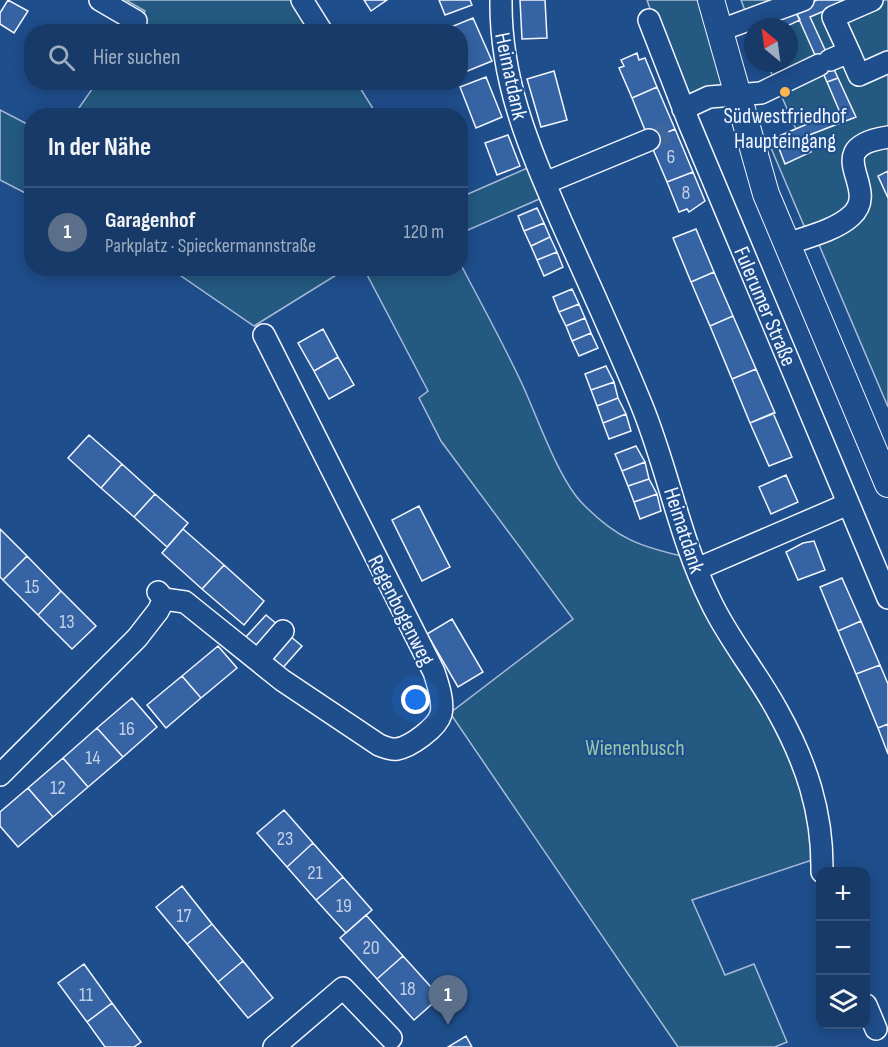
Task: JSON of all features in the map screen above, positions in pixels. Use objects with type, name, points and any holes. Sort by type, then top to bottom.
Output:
[{"type":"main road","name":"Fulerumer Straße","points":[[711,0],[721,30],[755,163],[888,484]]},
{"type":"street","points":[[100,0],[136,21]]},
{"type":"street","points":[[302,0],[317,24]]},
{"type":"street","name":"Heimatdank","points":[[501,0],[501,37],[510,84],[545,183],[642,406],[710,602],[777,711],[802,765],[818,806],[823,843],[822,867]]},
{"type":"street","points":[[721,30],[803,0]]},
{"type":"street","points":[[833,59],[833,17],[872,0]]},
{"type":"street","name":"Fulerumer Straße","points":[[652,28],[682,120],[888,598]]},
{"type":"street","points":[[833,59],[860,75],[888,62]]},
{"type":"street","points":[[682,120],[709,97],[761,93],[833,59]]},
{"type":"street","points":[[787,244],[852,216],[858,205],[860,192],[852,158],[856,149],[866,142],[888,137]]},
{"type":"street","points":[[545,183],[649,140]]},
{"type":"street","name":"Regenbogenweg","points":[[0,775],[137,638],[158,611],[161,596],[185,602],[318,706],[390,749],[409,744],[428,730],[441,715],[441,702],[434,672],[264,335]]},
{"type":"street","points":[[697,568],[849,504]]},
{"type":"street","points":[[258,660],[283,631]]},
{"type":"street","points":[[274,1047],[343,988],[390,1038]]},
{"type":"street","points":[[870,1015],[876,1029]]},
{"type":"green space","points":[[126,0],[297,0],[312,24],[137,24],[145,11]]},
{"type":"green space","points":[[647,0],[701,0],[728,92],[683,104]]},
{"type":"green space","points":[[741,0],[888,0],[888,407],[811,226],[805,228],[768,141],[796,129],[771,72],[798,72],[798,18],[748,18]]},
{"type":"green space","points":[[91,90],[361,90],[373,108],[79,108]]},
{"type":"green space","points":[[0,110],[24,122],[24,192],[0,180]]},
{"type":"green space","points":[[532,166],[544,197],[468,230],[468,194]]},
{"type":"green space","points":[[181,276],[335,276],[254,326]]},
{"type":"green space","name":"Wienenbusch","points":[[368,276],[467,276],[516,371],[557,465],[574,493],[595,516],[619,534],[643,545],[686,557],[750,681],[800,769],[818,858],[692,900],[725,975],[754,964],[787,1042],[775,1047],[678,1047],[450,713],[573,619],[441,441],[419,398],[428,391]]},
{"type":"building","points":[[8,0],[28,11],[14,33],[0,24],[0,13]]},
{"type":"building","points":[[364,0],[387,0],[371,11]]},
{"type":"building","points":[[439,0],[470,0],[472,5],[445,15]]},
{"type":"building","points":[[520,0],[545,0],[547,38],[522,39]]},
{"type":"building","points":[[817,0],[850,0],[810,17],[838,78],[827,82],[795,10]]},
{"type":"building","points":[[795,10],[800,20],[798,21],[798,18],[777,18]]},
{"type":"building","points":[[473,18],[492,61],[468,71],[468,24],[458,24]]},
{"type":"building","points":[[637,53],[639,60],[645,58],[657,87],[632,98],[619,68],[624,66],[621,60]]},
{"type":"building","points":[[554,71],[567,120],[541,127],[527,79]]},
{"type":"building","points":[[486,77],[502,117],[476,128],[461,90],[468,90],[468,84]]},
{"type":"building","points":[[838,78],[856,117],[804,137],[811,152],[785,164],[775,138],[839,110],[827,82]]},
{"type":"building","points":[[657,87],[675,129],[649,140],[632,98]]},
{"type":"building","points":[[675,129],[693,172],[667,182],[649,140]]},
{"type":"building","points":[[508,135],[520,166],[497,175],[485,143]]},
{"type":"building","points":[[888,171],[888,198],[878,176]]},
{"type":"building","points":[[693,172],[705,201],[689,212],[687,209],[679,212],[667,182]]},
{"type":"building","points":[[537,208],[544,223],[524,231],[518,216]]},
{"type":"building","points":[[544,223],[550,237],[531,246],[524,231]]},
{"type":"building","points":[[696,229],[714,272],[691,282],[673,238]]},
{"type":"building","points":[[550,237],[557,252],[537,260],[531,246]]},
{"type":"building","points":[[557,252],[563,267],[544,276],[537,260]]},
{"type":"building","points":[[714,272],[733,316],[710,326],[691,282]]},
{"type":"building","points":[[572,289],[579,304],[559,312],[553,297]]},
{"type":"building","points":[[579,304],[585,318],[566,326],[559,312]]},
{"type":"building","points":[[733,316],[756,369],[732,379],[710,326]]},
{"type":"building","points":[[585,318],[591,333],[572,341],[566,326]]},
{"type":"building","points":[[323,329],[338,357],[314,371],[298,343]]},
{"type":"building","points":[[591,333],[598,348],[579,356],[572,341]]},
{"type":"building","points":[[338,357],[354,385],[329,399],[314,371]]},
{"type":"building","points":[[606,366],[614,382],[591,390],[585,374]]},
{"type":"building","points":[[756,369],[775,413],[750,423],[732,379]]},
{"type":"building","points":[[614,382],[618,398],[597,406],[591,390]]},
{"type":"building","points":[[618,398],[626,414],[603,423],[597,406]]},
{"type":"building","points":[[773,413],[792,457],[769,466],[750,423]]},
{"type":"building","points":[[626,414],[631,431],[609,439],[603,423]]},
{"type":"building","points":[[89,435],[122,464],[101,488],[68,458]]},
{"type":"building","points":[[636,446],[645,462],[622,471],[615,454]]},
{"type":"building","points":[[645,462],[649,479],[628,486],[622,471]]},
{"type":"building","points":[[122,464],[155,494],[134,517],[101,488]]},
{"type":"building","points":[[786,475],[798,502],[771,514],[759,487]]},
{"type":"building","points":[[649,479],[657,494],[634,502],[628,486]]},
{"type":"building","points":[[155,494],[188,523],[167,547],[134,517]]},
{"type":"building","points":[[657,494],[661,511],[640,519],[634,502]]},
{"type":"building","points":[[419,506],[450,567],[422,581],[392,520]]},
{"type":"building","points":[[0,529],[27,556],[3,580],[0,577]]},
{"type":"building","points":[[183,529],[224,565],[202,589],[162,553]]},
{"type":"building","points":[[814,541],[825,570],[798,580],[786,552],[803,543]]},
{"type":"building","points":[[27,556],[61,591],[38,615],[3,580]]},
{"type":"building","points":[[224,565],[264,601],[244,625],[202,589]]},
{"type":"building","points":[[842,578],[861,621],[838,631],[820,587]]},
{"type":"building","points":[[61,591],[96,626],[72,649],[38,615]]},
{"type":"building","points":[[266,615],[278,625],[256,649],[244,639]]},
{"type":"building","points":[[452,619],[483,672],[458,687],[427,634]]},
{"type":"building","points":[[861,621],[880,665],[856,674],[838,631]]},
{"type":"building","points":[[290,636],[302,646],[280,671],[268,660]]},
{"type":"building","points":[[218,646],[237,668],[201,698],[182,676]]},
{"type":"building","points":[[880,665],[888,684],[888,724],[878,728],[856,674]]},
{"type":"building","points":[[182,676],[201,698],[166,728],[147,705]]},
{"type":"building","points":[[132,698],[157,727],[123,757],[97,728]]},
{"type":"building","points":[[888,724],[888,754],[878,728]]},
{"type":"building","points":[[97,728],[123,757],[88,787],[63,758]]},
{"type":"building","points":[[63,758],[88,787],[53,817],[28,788]]},
{"type":"building","points":[[28,788],[53,817],[18,847],[0,826],[0,812]]},
{"type":"building","points":[[284,810],[313,843],[287,867],[257,833]]},
{"type":"building","points":[[313,843],[343,877],[316,900],[287,867]]},
{"type":"building","points":[[343,877],[372,910],[346,933],[316,900]]},
{"type":"building","points":[[182,886],[212,924],[187,944],[156,907]]},
{"type":"building","points":[[366,915],[403,956],[377,979],[340,938]]},
{"type":"building","points":[[212,924],[243,961],[218,982],[187,944]]},
{"type":"building","points":[[403,956],[440,997],[414,1020],[377,979]]},
{"type":"building","points":[[243,961],[273,998],[248,1018],[218,982]]},
{"type":"building","points":[[84,964],[112,1003],[87,1022],[58,983]]},
{"type":"building","points":[[112,1003],[141,1042],[134,1047],[105,1047],[87,1022]]},
{"type":"building","points":[[466,1036],[472,1047],[448,1047]]},
{"type":"tunnel","points":[[649,140],[675,129]]},
{"type":"place","name":"Südwestfriedhof Haupteingang","points":[[785,92]]},
{"type":"place","name":"Garagenhof","points":[[448,1025]]}]
